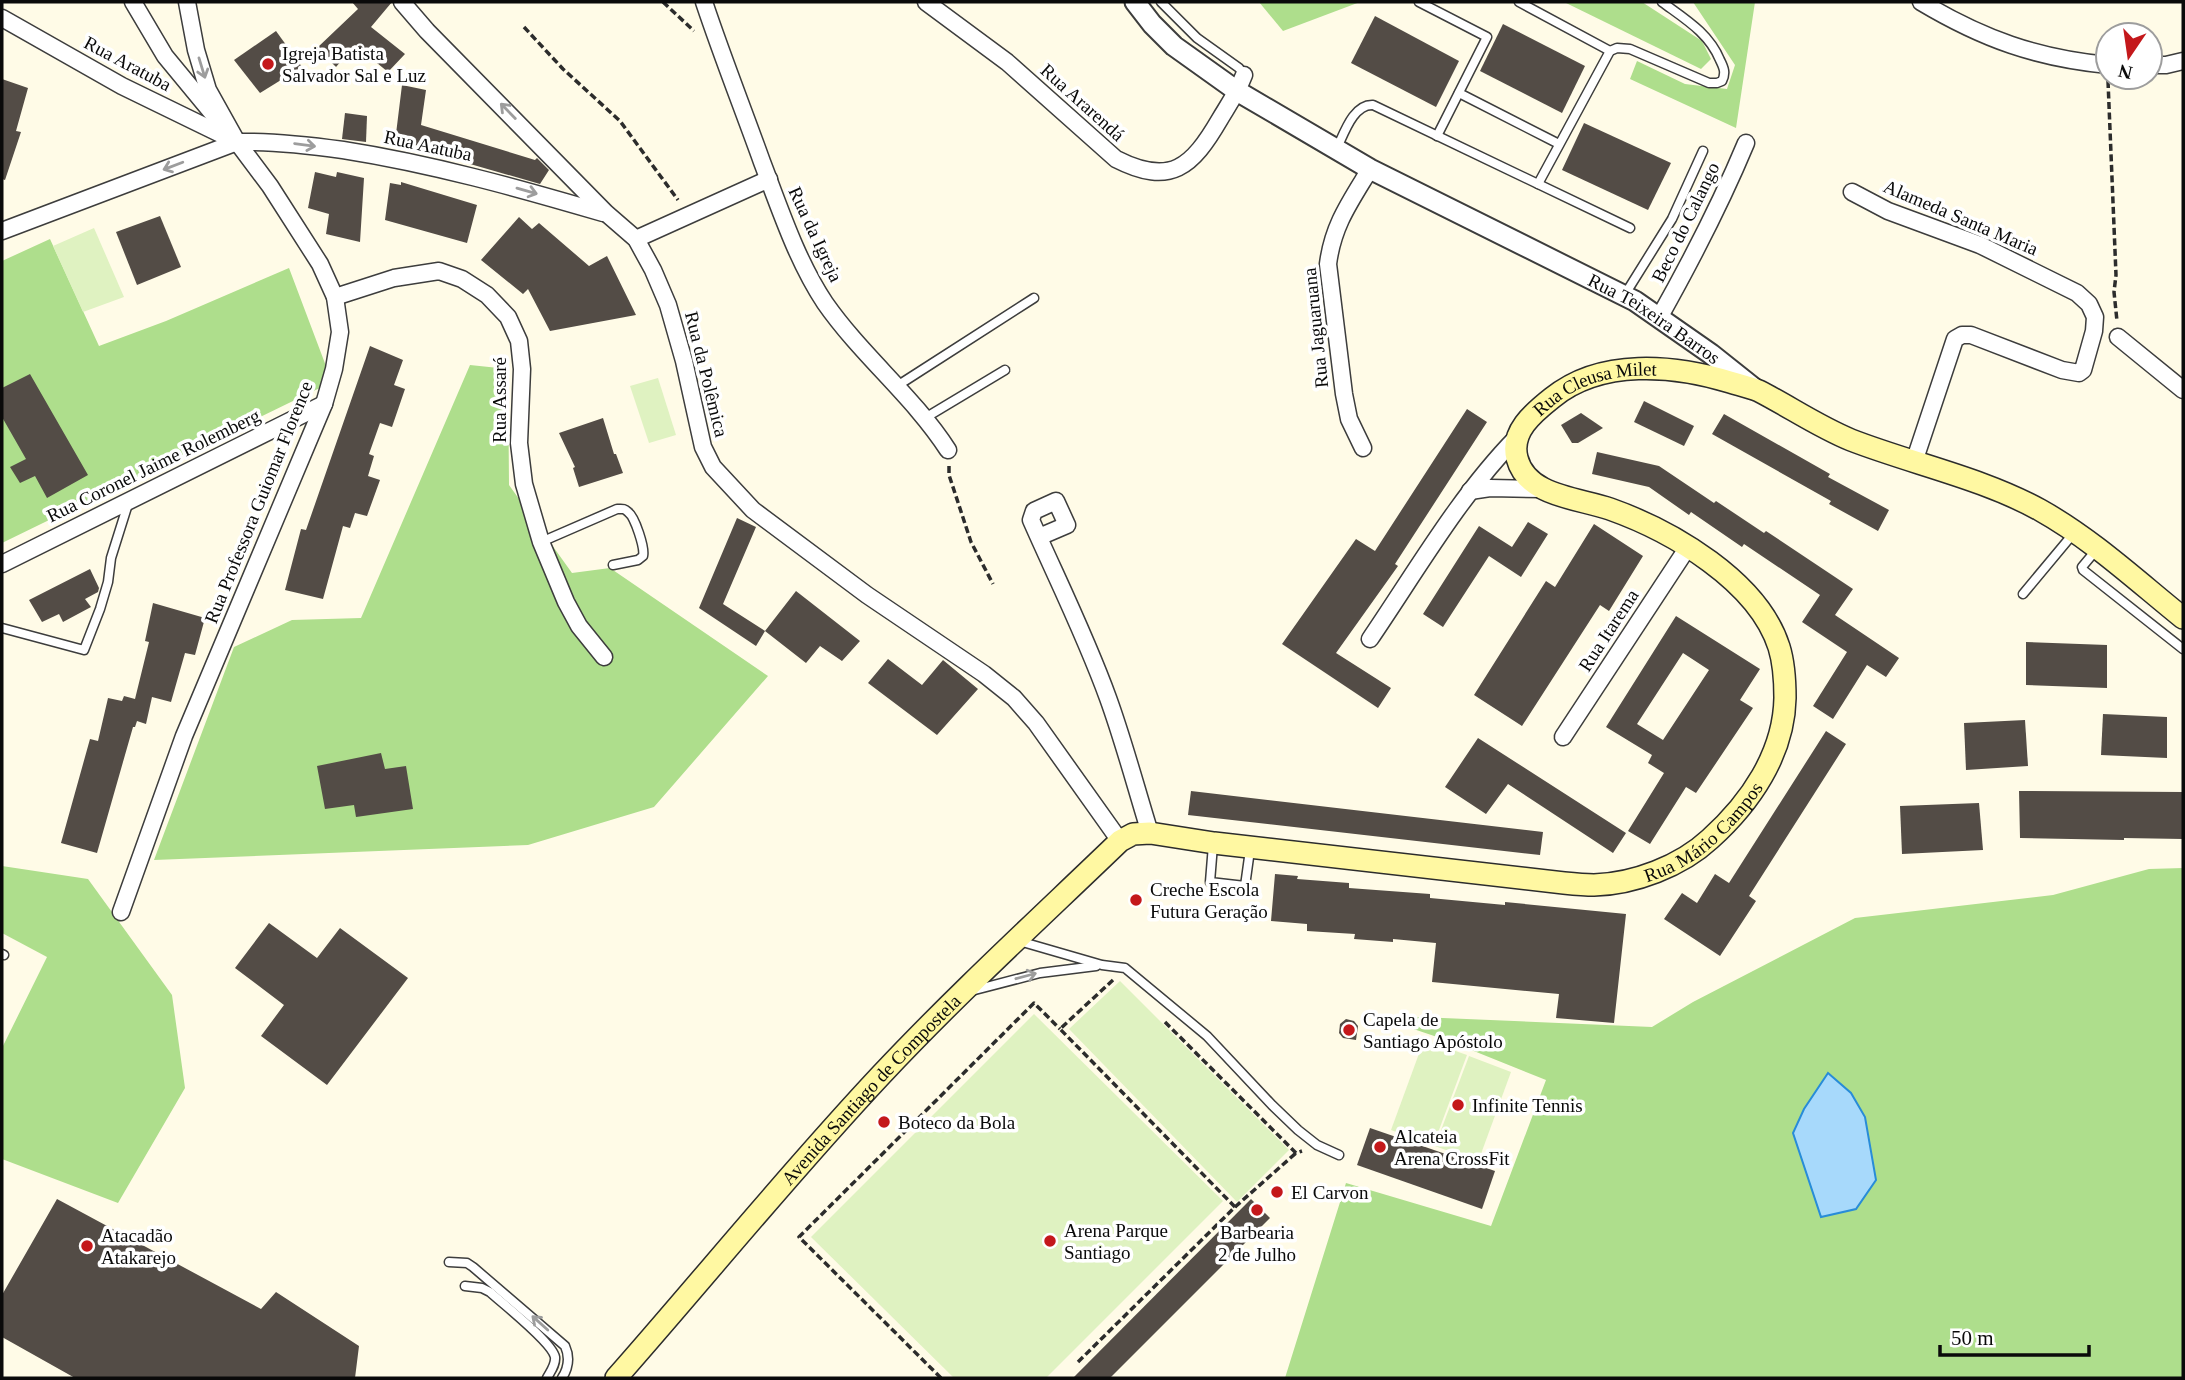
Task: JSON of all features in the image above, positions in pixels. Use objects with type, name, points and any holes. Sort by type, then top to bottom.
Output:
[{"type":"main road","name":"Rua Cleusa Milet","points":[[1516,438],[1534,413],[1558,393],[1587,379],[1618,370],[1661,368],[1702,373],[1756,390]]},
{"type":"main road","name":"Rua Teixeira Barros","points":[[1756,390],[1849,439],[2008,495],[2040,510],[2075,532],[2183,618]]},
{"type":"main road","points":[[1516,438],[1515,455],[1520,467],[1530,480],[1542,489]]},
{"type":"main road","name":"Rua Mário Campos","points":[[1150,833],[1214,843],[1596,885],[1627,880],[1665,867],[1697,851],[1725,826],[1748,798],[1769,765],[1785,708],[1785,679],[1779,646],[1765,617],[1748,595],[1726,574],[1688,547],[1653,527],[1614,510],[1542,489]]},
{"type":"main road","name":"Avenida Santiago de Compostela","points":[[616,1378],[806,1157],[960,994],[1121,841],[1133,834],[1150,833]]},
{"type":"street","points":[[2,232],[237,142],[165,56],[133,2]]},
{"type":"street","name":"Rua Professora Guiomar Florence","points":[[121,912],[184,736],[324,404],[334,369],[340,332],[335,297],[320,264],[270,186],[237,142],[208,90],[196,50],[187,2]]},
{"type":"street","name":"Rua da Polêmica","points":[[402,2],[427,31],[606,213],[636,239],[668,305],[684,361],[703,447],[713,467],[753,510],[867,595],[984,674],[1014,698],[1036,723],[1121,841]]},
{"type":"street","name":"Rua da Igreja","points":[[704,2],[781,213],[808,273],[826,303],[925,418],[948,450]]},
{"type":"street","name":"Rua Ararendá","points":[[926,2],[1007,62],[1115,159],[1137,170],[1155,173],[1172,170],[1189,161],[1203,145],[1240,83]]},
{"type":"street","name":"Rua Teixeira Barros","points":[[1135,2],[1174,46],[1240,83],[1336,150],[1635,301],[1711,354],[1756,390]]},
{"type":"street","points":[[1921,2],[1950,9],[1977,33],[2014,47],[2063,60],[2094,63]]},
{"type":"street","name":"Rua Aratuba","points":[[2,18],[122,86],[237,142]]},
{"type":"street","points":[[2164,65],[2183,61]]},
{"type":"street","name":"Rua Aatuba","points":[[237,142],[291,143],[397,158],[483,178],[606,213]]},
{"type":"street","name":"Beco do Calango","points":[[1659,318],[1695,255],[1746,143]]},
{"type":"street","name":"Rua Jaguaruana","points":[[1363,448],[1349,419],[1344,394],[1328,264],[1331,243],[1340,219],[1370,169]]},
{"type":"street","points":[[636,239],[769,179]]},
{"type":"street","name":"Alameda Santa Maria","points":[[1852,192],[1888,211],[1980,245],[2062,285],[2089,304],[2095,317],[2094,331],[2083,370],[2079,373],[2062,370],[1971,335],[1962,335],[1955,339],[1914,462]]},
{"type":"street","name":"Rua Assaré","points":[[335,297],[394,278],[439,271],[462,279],[487,295],[508,317],[519,341],[522,369],[519,443],[524,484],[541,542],[560,590],[579,626],[604,657]]},
{"type":"street","points":[[2119,337],[2183,390]]},
{"type":"street","name":"Rua Coronel Jaime Rolemberg","points":[[2,564],[324,404]]},
{"type":"street","name":"Rua Cleusa Milet","points":[[1370,639],[1471,491],[1495,459],[1516,438]]},
{"type":"street","points":[[1471,491],[1502,488],[1542,489]]},
{"type":"street","points":[[1039,537],[1108,699],[1150,833]]},
{"type":"street","name":"Rua Itarema","points":[[1563,737],[1688,547]]},
{"type":"lane","points":[[1161,2],[1197,38],[1239,68],[1240,83]]},
{"type":"lane","points":[[1419,2],[1487,37],[1437,136]]},
{"type":"lane","points":[[1519,2],[1610,51]]},
{"type":"lane","points":[[1538,184],[1610,51],[1617,48],[1630,49],[1709,83],[1722,81],[1725,71],[1715,47],[1703,33],[1662,2]]},
{"type":"lane","points":[[1459,93],[1559,144]]},
{"type":"lane","points":[[1336,150],[1358,109],[1364,104],[1373,105],[1630,228]]},
{"type":"lane","points":[[1624,296],[1672,219],[1703,151]]},
{"type":"lane","points":[[897,386],[1034,298]]},
{"type":"lane","points":[[925,418],[1005,370]]},
{"type":"lane","points":[[2,628],[84,650],[108,582],[111,558],[129,501]]},
{"type":"lane","points":[[541,542],[617,509],[625,509],[630,513],[644,549],[643,556],[638,560],[613,565]]},
{"type":"lane","points":[[2023,594],[2075,532]]},
{"type":"lane","points":[[2097,549],[2082,567],[2084,570],[2183,649]]},
{"type":"lane","points":[[1214,843],[1210,881],[1245,886],[1251,847]]},
{"type":"lane","points":[[1017,940],[1102,965],[1125,968],[1207,1035],[1272,1105],[1317,1145],[1339,1155]]},
{"type":"lane","points":[[960,994],[1040,973],[1102,965]]},
{"type":"lane","points":[[449,1262],[467,1263],[473,1267],[565,1346],[568,1363],[562,1378]]},
{"type":"lane","points":[[465,1286],[482,1287],[490,1292],[550,1346],[555,1355],[547,1378]]},
{"type":"path","points":[[524,27],[563,69],[620,121],[673,194],[691,214]]},
{"type":"path","points":[[2109,91],[2116,275],[2114,292],[2119,337]]},
{"type":"path","points":[[948,450],[949,475],[971,542],[993,584]]},
{"type":"path","points":[[1060,1029],[1119,975]]},
{"type":"path","points":[[941,1378],[799,1237],[1034,1003],[1235,1206]]},
{"type":"path","points":[[1158,1014],[1296,1153]]},
{"type":"path","points":[[1078,1362],[1235,1206],[1296,1153],[1317,1145]]},
{"type":"green space","points":[[1259,2],[1360,2],[1283,31]]},
{"type":"green space","points":[[1564,2],[1642,2],[1702,41],[1711,59],[1701,69]]},
{"type":"green space","points":[[1693,2],[1755,2],[1736,128],[1630,79],[1637,61],[1685,84],[1727,89],[1735,65]]},
{"type":"green space","points":[[94,228],[124,297],[83,312],[53,246]]},
{"type":"green space","points":[[50,239],[99,346],[166,321],[289,268],[332,382],[2,543],[2,261]]},
{"type":"green space","points":[[470,365],[508,369],[509,485],[572,573],[610,568],[768,676],[654,807],[528,845],[154,860],[234,647],[292,620],[361,618]]},
{"type":"green space","points":[[658,378],[676,435],[649,443],[630,386]]},
{"type":"green space","points":[[2,866],[88,879],[172,995],[185,1088],[118,1203],[2,1159],[2,1048],[47,957],[2,933]]},
{"type":"green space","points":[[2183,868],[2183,1378],[1285,1378],[1346,1183],[1491,1226],[1546,1080],[1449,1041],[1372,1015],[1652,1027],[1693,1002],[1855,918],[2053,895],[2149,869]]},
{"type":"green space","points":[[1120,981],[1289,1150],[1237,1202],[1069,1029]]},
{"type":"green space","points":[[1034,1014],[1223,1201],[1046,1378],[954,1378],[811,1237]]},
{"type":"green space","points":[[1424,1040],[1467,1055],[1433,1146],[1391,1130]]},
{"type":"green space","points":[[1469,1056],[1511,1072],[1478,1162],[1435,1146]]},
{"type":"water","points":[[1828,1073],[1851,1093],[1865,1117],[1876,1180],[1856,1209],[1821,1217],[1793,1133],[1804,1109]]},
{"type":"building","points":[[352,2],[392,2],[371,27],[405,54],[388,72],[355,45],[336,67],[317,48],[358,9]]},
{"type":"building","points":[[1375,16],[1459,61],[1436,107],[1351,63]]},
{"type":"building","points":[[1503,24],[1585,66],[1562,113],[1480,71]]},
{"type":"building","name":"Igreja Batista Salvador Sal e Luz","points":[[276,31],[302,67],[260,93],[234,60]]},
{"type":"building","points":[[2,79],[28,88],[16,131],[21,132],[5,180],[2,179]]},
{"type":"building","points":[[402,85],[426,90],[421,125],[535,160],[537,158],[549,170],[540,184],[432,153],[433,148],[395,142]]},
{"type":"building","points":[[345,113],[367,116],[366,142],[342,139]]},
{"type":"building","points":[[1584,123],[1671,163],[1648,210],[1562,170]]},
{"type":"building","points":[[315,172],[336,177],[337,172],[364,178],[360,242],[326,234],[329,214],[308,208]]},
{"type":"building","points":[[401,182],[477,205],[467,243],[385,220],[390,183],[401,185]]},
{"type":"building","points":[[160,216],[181,267],[137,285],[116,232]]},
{"type":"building","points":[[519,217],[532,229],[539,223],[589,266],[607,256],[636,315],[550,331],[528,289],[523,294],[481,260]]},
{"type":"building","points":[[370,346],[403,360],[394,385],[405,389],[392,427],[380,423],[369,454],[374,456],[368,476],[380,480],[367,516],[355,513],[350,528],[343,526],[323,599],[285,590],[301,529],[306,530]]},
{"type":"building","points":[[30,374],[88,475],[47,498],[35,476],[20,483],[10,467],[26,459],[2,417],[2,388]]},
{"type":"building","points":[[1644,401],[1694,426],[1684,446],[1634,422]]},
{"type":"building","points":[[1467,409],[1487,422],[1395,564],[1398,566],[1336,653],[1391,688],[1378,708],[1282,644],[1356,539],[1375,551]]},
{"type":"building","points":[[1581,413],[1603,428],[1578,443],[1572,443],[1561,425]]},
{"type":"building","points":[[1724,414],[1830,474],[1828,477],[1889,510],[1878,531],[1829,504],[1831,501],[1712,434]]},
{"type":"building","points":[[603,418],[623,473],[579,487],[573,468],[575,467],[559,433]]},
{"type":"building","points":[[1597,452],[1659,466],[1714,503],[1716,501],[1764,533],[1766,531],[1853,589],[1835,615],[1899,658],[1886,677],[1867,665],[1833,719],[1813,706],[1847,652],[1802,622],[1820,595],[1744,544],[1742,547],[1649,487],[1592,474]]},
{"type":"building","points":[[737,518],[756,527],[723,604],[765,631],[756,646],[699,608]]},
{"type":"building","points":[[1528,522],[1548,534],[1521,577],[1489,556],[1443,627],[1423,614],[1479,526],[1512,547]]},
{"type":"building","points":[[1594,524],[1643,556],[1609,611],[1600,605],[1522,726],[1474,695],[1546,581],[1555,587]]},
{"type":"building","points":[[90,569],[99,588],[98,592],[85,599],[91,607],[63,622],[59,614],[42,622],[29,600]]},
{"type":"building","points":[[796,591],[860,641],[842,661],[820,646],[806,663],[765,631]]},
{"type":"building","points":[[153,603],[205,618],[195,655],[185,653],[171,702],[152,697],[146,724],[137,721],[133,727],[97,853],[61,843],[90,739],[98,741],[108,698],[122,701],[124,696],[135,699],[149,642],[145,641]]},
{"type":"building","points":[[1676,616],[1760,669],[1740,700],[1753,708],[1696,793],[1686,787],[1650,844],[1628,831],[1664,773],[1648,763],[1652,755],[1606,727]],"holes":[[[1683,653],[1709,670],[1663,740],[1637,724]]]},
{"type":"building","points":[[2026,642],[2107,645],[2107,688],[2026,685]]},
{"type":"building","points":[[888,659],[922,685],[943,660],[978,689],[937,735],[868,683]]},
{"type":"building","points":[[2103,714],[2167,717],[2167,758],[2101,755]]},
{"type":"building","points":[[2025,720],[2028,766],[1966,770],[1964,723]]},
{"type":"building","points":[[1826,731],[1846,744],[1749,896],[1756,901],[1720,956],[1664,919],[1682,893],[1697,903],[1715,874],[1729,883]]},
{"type":"building","points":[[1478,738],[1626,833],[1613,853],[1508,784],[1486,814],[1445,787]]},
{"type":"building","points":[[381,753],[385,769],[406,766],[413,809],[356,817],[354,805],[325,809],[317,766]]},
{"type":"building","points":[[1191,791],[1543,832],[1540,855],[1188,815]]},
{"type":"building","points":[[2019,791],[2183,792],[2183,839],[2020,838]]},
{"type":"building","points":[[1979,803],[1983,850],[1902,854],[1900,806]]},
{"type":"building","points":[[1275,874],[1298,876],[1297,879],[1349,883],[1349,888],[1430,894],[1430,898],[1505,905],[1505,902],[1626,914],[1614,1023],[1556,1018],[1559,994],[1432,982],[1436,943],[1354,939],[1355,934],[1307,931],[1307,924],[1271,921]]},
{"type":"building","points":[[269,923],[317,958],[340,928],[408,978],[327,1085],[261,1036],[284,1005],[235,968]]},
{"type":"building","name":"Capela de Santiago Apóstolo","points":[[1346,1019],[1354,1021],[1358,1026],[1356,1040],[1343,1038],[1339,1033],[1340,1024]]},
{"type":"building","points":[[1370,1128],[1495,1171],[1482,1209],[1357,1165]]},
{"type":"building","name":"Atacadão Atakarejo","points":[[57,1199],[261,1309],[276,1292],[359,1346],[355,1378],[75,1378],[2,1337],[2,1295]]},
{"type":"building","points":[[1251,1199],[1270,1218],[1110,1378],[1073,1378]]},
{"type":"place","name":"Igreja Batista Salvador Sal e Luz","points":[[268,64]]},
{"type":"place","name":"Creche Escola Futura Geração","points":[[1136,900]]},
{"type":"place","name":"Capela de Santiago Apóstolo","points":[[1349,1030]]},
{"type":"place","name":"Infinite Tennis","points":[[1458,1105]]},
{"type":"place","name":"Boteco da Bola","points":[[884,1122]]},
{"type":"place","name":"Alcateia Arena CrossFit","points":[[1380,1147]]},
{"type":"place","name":"El Carvon","points":[[1277,1192]]},
{"type":"place","name":"Barbearia 2 de Julho","points":[[1257,1210]]},
{"type":"place","name":"Arena Parque Santiago","points":[[1050,1241]]},
{"type":"place","name":"Atacadão Atakarejo","points":[[87,1246]]}]
